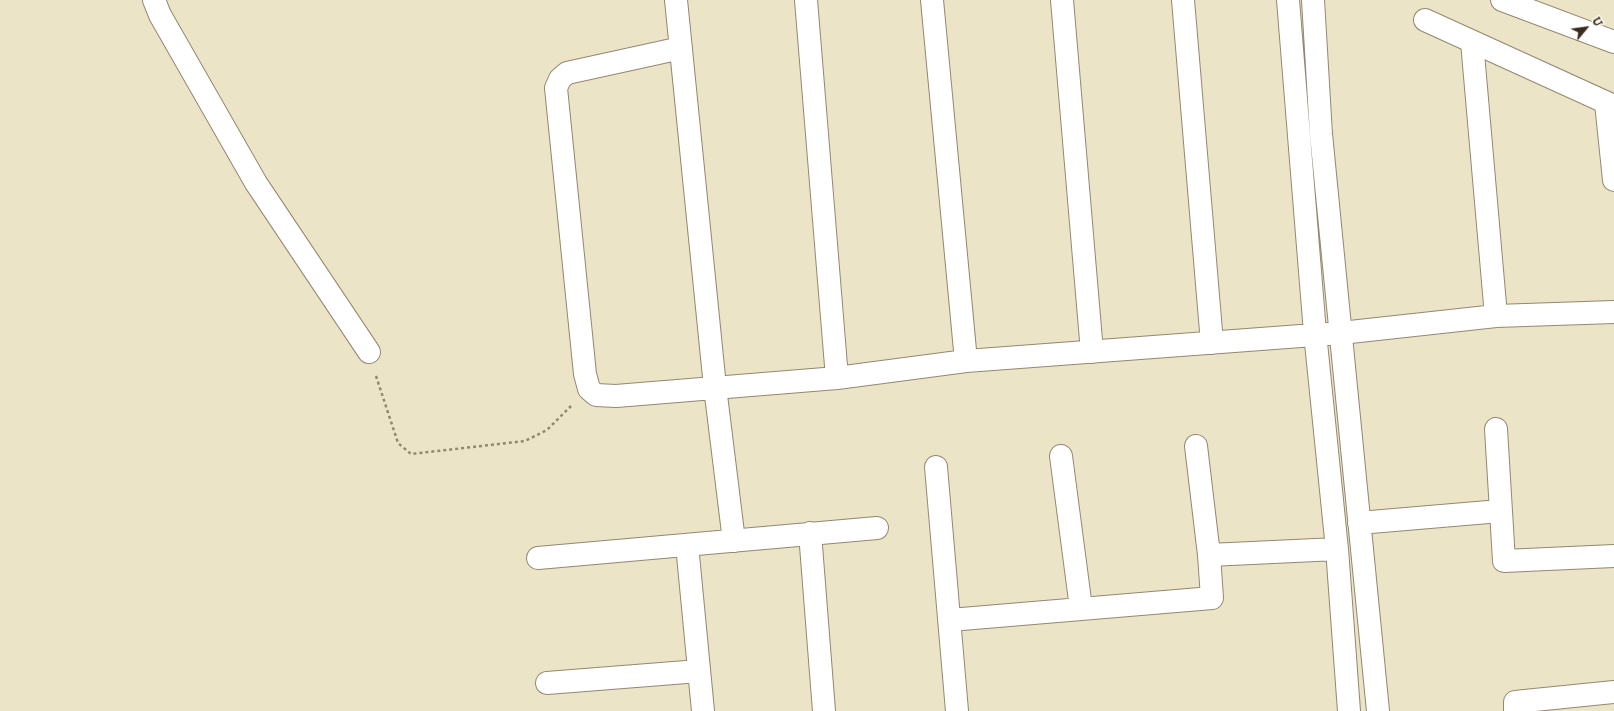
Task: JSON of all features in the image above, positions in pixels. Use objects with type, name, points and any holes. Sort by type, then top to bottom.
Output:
[{"type":"street","points":[[154,0],[160,15],[256,183],[370,352]]},
{"type":"street","points":[[676,0],[715,387],[734,541]]},
{"type":"street","points":[[806,0],[837,378]]},
{"type":"street","points":[[932,0],[966,361]]},
{"type":"street","points":[[1062,0],[1092,352]]},
{"type":"street","points":[[1183,0],[1212,343]]},
{"type":"street","points":[[1288,0],[1315,333],[1337,548],[1349,711]]},
{"type":"street","points":[[1313,0],[1321,134],[1378,711]]},
{"type":"street","points":[[1502,0],[1614,42]]},
{"type":"street","points":[[1425,20],[1610,104],[1614,180]]},
{"type":"street","points":[[1472,42],[1496,316]]},
{"type":"street","points":[[681,48],[567,73],[560,79],[556,88],[585,374],[589,388],[596,395],[616,396],[837,378],[966,361],[1212,343],[1315,333],[1341,332],[1496,316],[1614,312]]},
{"type":"street","points":[[1496,429],[1504,562],[1614,556]]},
{"type":"street","points":[[950,620],[1212,598],[1209,555],[1196,446]]},
{"type":"street","points":[[1061,456],[1081,608]]},
{"type":"street","points":[[936,467],[957,711]]},
{"type":"street","points":[[1359,523],[1500,511]]},
{"type":"street","points":[[538,558],[877,528]]},
{"type":"street","points":[[810,534],[824,711]]},
{"type":"street","points":[[687,545],[703,711]]},
{"type":"street","points":[[1209,555],[1337,548]]},
{"type":"street","points":[[547,683],[699,671]]},
{"type":"street","points":[[1515,711],[1515,702],[1614,692]]},
{"type":"path","points":[[370,352],[398,443],[411,454],[526,440],[546,430],[589,388]]}]
